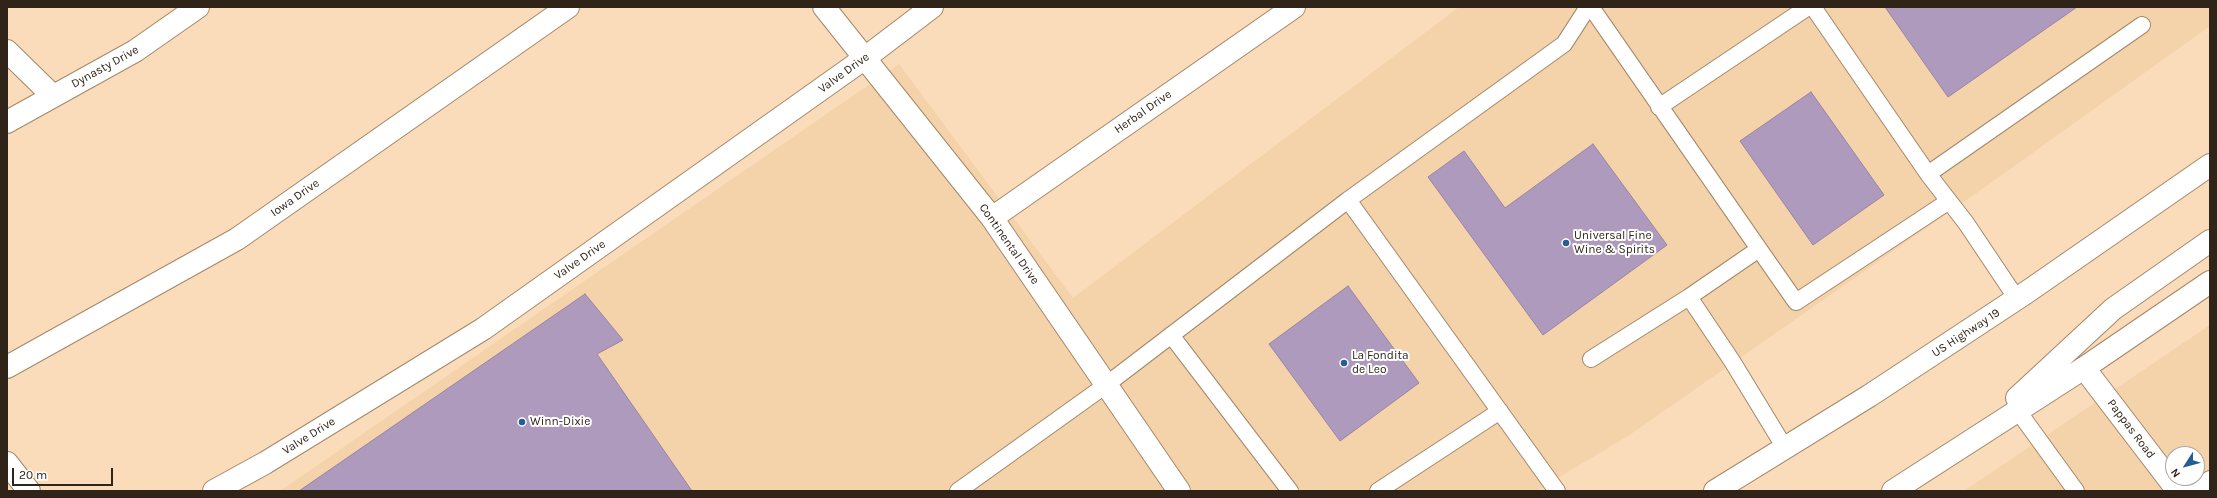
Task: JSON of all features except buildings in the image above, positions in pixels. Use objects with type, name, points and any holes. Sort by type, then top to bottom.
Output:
[{"type":"main road","name":"Dynasty Drive","points":[[7,122],[135,51],[198,7]]},
{"type":"main road","name":"Iowa Drive","points":[[7,367],[237,239],[568,7]]},
{"type":"main road","name":"Continental Drive","points":[[824,7],[992,218],[1179,491]]},
{"type":"main road","name":"Valve Drive","points":[[214,491],[265,463],[483,329],[865,58],[932,7]]},
{"type":"main road","name":"Herbal Drive","points":[[992,218],[1294,7]]},
{"type":"main road","points":[[7,51],[53,96]]},
{"type":"main road","name":"US Highway 19","points":[[1715,491],[1870,396],[2016,299],[2210,165]]},
{"type":"main road","points":[[1976,438],[2113,309],[2210,241]]},
{"type":"main road","points":[[1893,491],[2084,368],[2210,282]]},
{"type":"main road","name":"Pappas Road","points":[[2084,368],[2178,491]]},
{"type":"main road","points":[[7,463],[29,491]]},
{"type":"lane","points":[[958,491],[1106,385],[1348,200],[1564,44],[1588,7]]},
{"type":"lane","points":[[1591,7],[1659,107],[1796,302],[1949,202]]},
{"type":"lane","points":[[1659,107],[1808,7]]},
{"type":"lane","points":[[1813,7],[1928,174],[1966,223],[2016,299]]},
{"type":"lane","points":[[1928,174],[2142,25]]},
{"type":"lane","points":[[1348,200],[1557,491]]},
{"type":"lane","points":[[1591,359],[1689,297],[1759,249]]},
{"type":"lane","points":[[1689,297],[1732,361],[1785,448]]},
{"type":"lane","points":[[1171,335],[1290,491]]},
{"type":"lane","points":[[1378,491],[1500,411]]},
{"type":"lane","points":[[2018,411],[2076,491]]},
{"type":"lane","points":[[2194,491],[2210,479]]},
{"type":"shaded area","points":[[1459,7],[2210,7],[2210,26],[1978,192],[1628,436],[1536,491],[280,491],[899,64],[1073,298]]},
{"type":"shaded area","points":[[2210,325],[2210,491],[1964,491]]},
{"type":"place","name":"Universal Fine Wine & Spirits","points":[[1566,243]]},
{"type":"place","name":"La Fondita de Leo","points":[[1344,363]]},
{"type":"place","name":"Winn-Dixie","points":[[522,422]]}]
